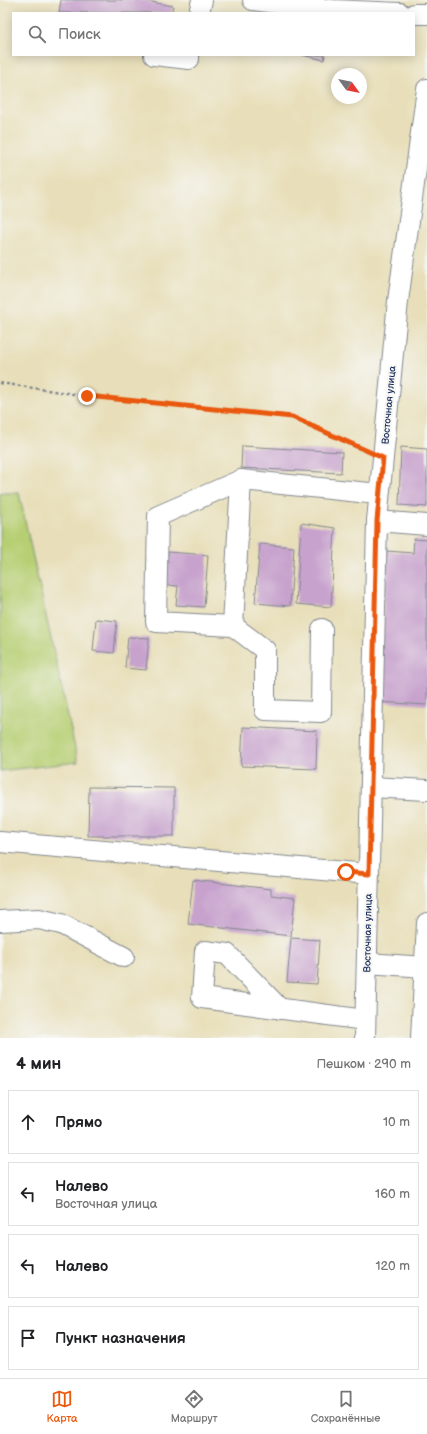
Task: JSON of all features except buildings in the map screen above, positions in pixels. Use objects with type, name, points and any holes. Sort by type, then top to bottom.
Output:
[{"type":"street","points":[[199,12],[202,0]]},
{"type":"street","points":[[253,0],[332,10],[377,12]]},
{"type":"street","points":[[415,14],[427,14]]},
{"type":"street","points":[[163,56],[189,59],[189,56]]},
{"type":"street","name":"Восточная улица","points":[[365,1029],[377,521],[398,301],[427,88]]},
{"type":"street","points":[[322,629],[320,712],[265,710],[265,650],[233,626],[156,622],[158,516],[240,480],[379,494]]},
{"type":"street","points":[[233,626],[240,480]]},
{"type":"street","points":[[377,521],[427,526]]},
{"type":"street","points":[[371,787],[427,790]]},
{"type":"street","points":[[0,842],[369,874]]},
{"type":"street","points":[[0,921],[39,920],[61,924],[124,957]]},
{"type":"street","points":[[421,1038],[427,923]]},
{"type":"street","points":[[367,963],[425,967]]},
{"type":"street","points":[[280,1009],[365,1029]]},
{"type":"path","points":[[0,383],[87,396],[292,417],[383,458]]},
{"type":"green space","points":[[0,493],[19,493],[78,762],[0,771]]},
{"type":"route","points":[[87,396],[292,417],[383,458],[377,521],[369,874],[346,872]]}]
